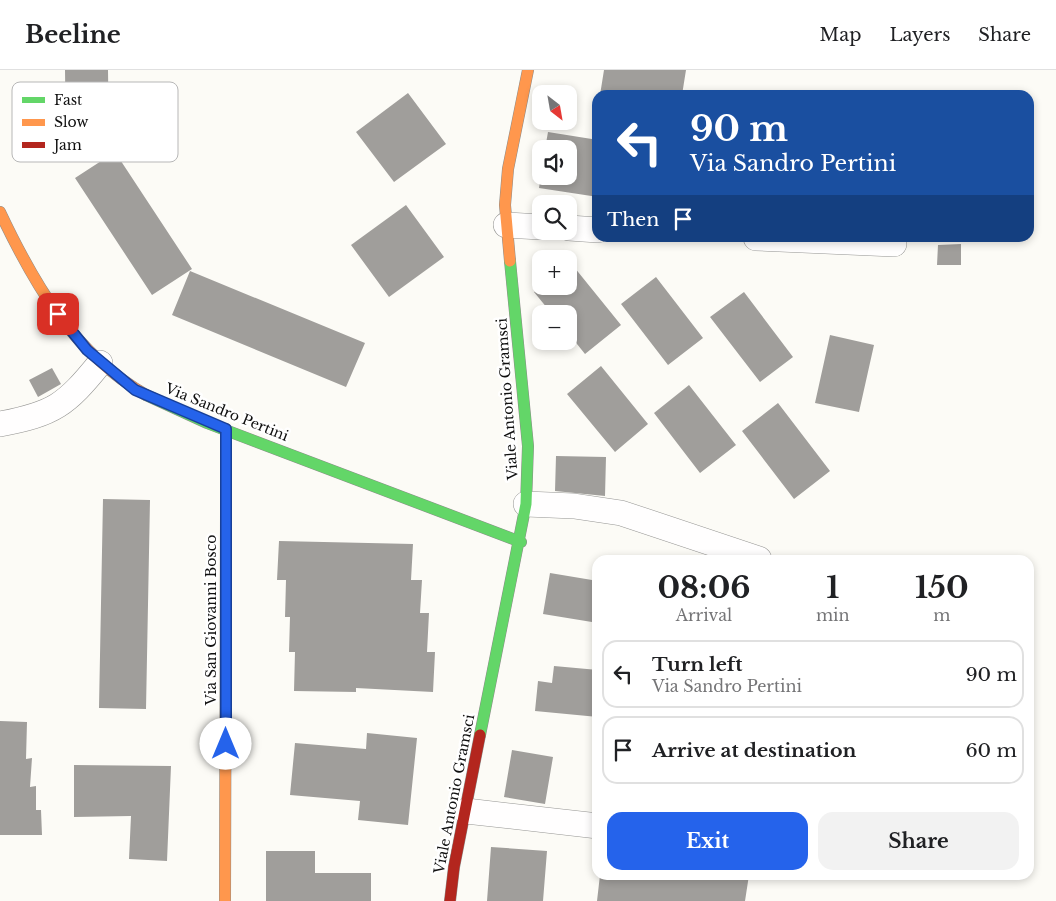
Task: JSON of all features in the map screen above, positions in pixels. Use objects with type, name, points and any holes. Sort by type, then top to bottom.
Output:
[{"type":"street","name":"Viale Antonio Gramsci","points":[[450,901],[526,504],[528,446],[506,225],[508,169],[528,70]]},
{"type":"street","name":"Via Sandro Pertini","points":[[0,212],[24,260],[48,299],[75,337],[100,363],[144,396],[520,542]]},
{"type":"street","points":[[506,225],[532,226]]},
{"type":"street","points":[[577,229],[592,230]]},
{"type":"street","points":[[848,242],[894,244]]},
{"type":"street","points":[[0,424],[31,418],[57,408],[77,390],[100,363]]},
{"type":"street","name":"Via San Giovanni Bosco","points":[[225,901],[226,429]]},
{"type":"street","points":[[526,504],[574,506],[621,513],[747,555]]},
{"type":"street","points":[[466,811],[592,825]]},
{"type":"building","points":[[65,70],[108,70],[108,82],[65,82]]},
{"type":"building","points":[[604,70],[686,70],[683,90],[601,90]]},
{"type":"building","points":[[408,93],[446,144],[394,182],[356,132]]},
{"type":"building","points":[[548,132],[592,139],[592,196],[539,188],[539,185],[577,185],[577,140],[547,140]]},
{"type":"building","points":[[100,162],[122,162],[192,269],[152,295],[75,178]]},
{"type":"building","points":[[406,205],[444,257],[389,297],[351,245]]},
{"type":"building","points":[[961,244],[961,265],[937,265],[938,245]]},
{"type":"building","points":[[190,271],[365,343],[346,387],[172,315]]},
{"type":"building","points":[[577,271],[621,325],[585,354],[577,344],[577,305],[545,305],[536,295],[577,295]]},
{"type":"building","points":[[656,277],[703,338],[668,365],[621,304]]},
{"type":"building","points":[[744,292],[793,357],[760,382],[710,317]]},
{"type":"building","points":[[830,335],[874,345],[859,412],[815,403]]},
{"type":"building","points":[[601,366],[648,424],[615,452],[567,394]]},
{"type":"building","points":[[52,368],[61,384],[38,397],[29,380]]},
{"type":"building","points":[[689,385],[736,445],[700,473],[654,413]]},
{"type":"building","points":[[778,403],[830,471],[794,499],[742,431]]},
{"type":"building","points":[[556,456],[606,457],[605,496],[555,491]]},
{"type":"building","points":[[103,499],[150,500],[146,709],[99,708]]},
{"type":"building","points":[[279,541],[413,544],[411,580],[422,580],[420,613],[429,613],[427,652],[435,652],[433,692],[356,688],[356,692],[294,691],[295,652],[289,652],[290,617],[285,617],[286,580],[277,580]]},
{"type":"building","points":[[550,573],[592,580],[592,622],[543,614]]},
{"type":"building","points":[[554,666],[592,669],[592,716],[535,711],[538,681],[552,683]]},
{"type":"building","points":[[0,721],[27,722],[26,759],[32,758],[30,787],[36,786],[36,810],[41,810],[42,835],[0,835]]},
{"type":"building","points":[[367,733],[417,738],[408,825],[358,820],[360,801],[290,795],[295,743],[366,749]]},
{"type":"building","points":[[512,750],[553,757],[545,804],[504,797]]},
{"type":"building","points":[[74,765],[171,766],[167,861],[129,859],[131,816],[74,817]]},
{"type":"building","points":[[491,847],[547,851],[543,901],[487,901]]},
{"type":"building","points":[[266,851],[315,851],[315,873],[371,873],[371,901],[266,901]]},
{"type":"building","points":[[599,880],[748,880],[745,901],[597,901]]},
{"type":"traffic: fast","points":[[480,735],[526,504],[528,446],[510,261]]},
{"type":"traffic: fast","points":[[146,395],[207,423],[521,542]]},
{"type":"traffic: slow","points":[[510,261],[505,205],[508,169],[528,70]]},
{"type":"traffic: slow","points":[[0,212],[42,291],[77,338],[120,378],[146,395]]},
{"type":"traffic: slow","points":[[225,901],[226,513]]},
{"type":"traffic: jam","points":[[226,429],[226,513]]},
{"type":"traffic: jam","points":[[450,901],[454,867],[480,735]]},
{"type":"route","points":[[58,314],[87,350],[113,374],[135,390],[144,396],[226,429],[226,744]]}]
